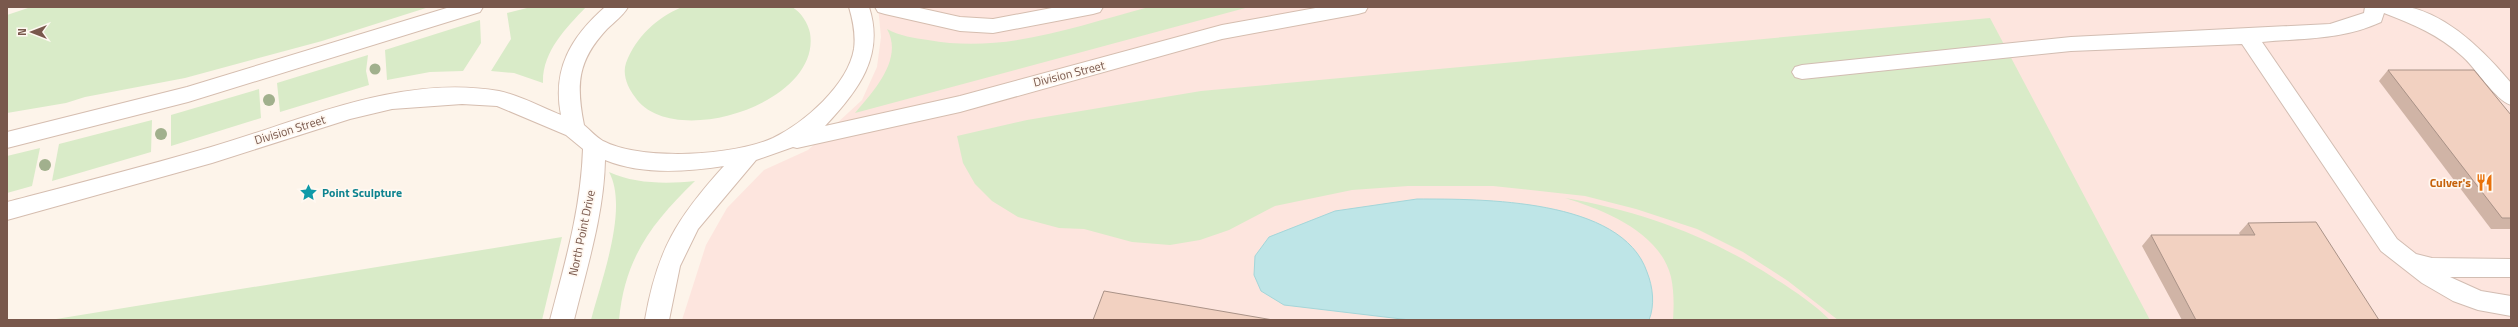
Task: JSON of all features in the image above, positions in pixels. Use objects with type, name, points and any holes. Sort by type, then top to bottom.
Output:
[{"type":"main road","points":[[7,140],[92,120],[188,94],[473,7]]},
{"type":"main road","points":[[574,129],[568,89],[573,63],[586,38],[618,7]]},
{"type":"main road","points":[[780,144],[816,122],[840,97],[854,73],[864,50],[865,26],[859,7]]},
{"type":"main road","points":[[885,7],[960,24],[993,26],[1093,7]]},
{"type":"main road","name":"Division Street","points":[[7,211],[212,155],[392,101],[462,96],[499,99],[574,129],[594,146],[615,156],[651,162],[689,164],[748,154],[780,144],[960,104],[1222,32],[1358,7]]},
{"type":"main road","points":[[1802,72],[2071,44],[2330,32],[2357,26],[2374,17],[2375,7]]},
{"type":"main road","points":[[2388,7],[2438,27],[2460,41],[2479,58],[2511,97]]},
{"type":"main road","points":[[2253,36],[2249,39],[2253,46],[2389,245],[2406,260],[2444,286],[2496,306],[2511,306]]},
{"type":"main road","name":"North Point Drive","points":[[562,320],[583,239],[593,188],[594,146]]},
{"type":"main road","points":[[657,320],[661,294],[680,239],[697,213],[748,154]]},
{"type":"main road","points":[[2406,260],[2432,267],[2511,268]]},
{"type":"shaded area","points":[[878,7],[2511,7],[2511,320],[682,320],[706,245],[727,208],[764,170],[808,150],[862,100],[877,67],[881,37]]},
{"type":"green space","points":[[31,7],[429,7],[322,41],[185,78],[85,97],[66,103],[7,113],[7,15]]},
{"type":"green space","points":[[531,7],[586,7],[563,32],[551,51],[546,61],[543,83],[514,73],[491,71],[511,39],[507,13]]},
{"type":"green space","points":[[682,7],[792,7],[801,15],[809,29],[810,33],[807,58],[793,81],[769,99],[740,112],[709,119],[679,120],[653,113],[635,97],[630,90],[625,77],[626,63],[635,45],[648,29],[673,11]]},
{"type":"green space","points":[[1149,7],[1249,7],[855,113],[878,85],[889,63],[892,52],[891,40],[887,29],[912,37],[957,43],[1013,41],[1040,36]]},
{"type":"green space","points":[[1990,18],[2150,320],[1838,320],[1788,281],[1743,252],[1697,229],[1636,209],[1585,196],[1493,186],[1408,186],[1352,190],[1275,206],[1229,230],[1200,240],[1170,245],[1132,242],[1084,229],[1059,228],[1018,217],[992,201],[975,184],[963,163],[957,136],[1027,120],[1201,91]]},
{"type":"green space","points":[[480,20],[481,43],[463,71],[430,72],[387,80],[385,50]]},
{"type":"green space","points":[[368,55],[366,71],[369,85],[280,112],[277,83]]},
{"type":"green space","points":[[259,89],[261,118],[171,146],[171,115]]},
{"type":"green space","points":[[152,120],[151,152],[52,181],[59,144]]},
{"type":"green space","points":[[40,148],[32,186],[7,193],[7,156]]},
{"type":"green space","points":[[609,172],[640,181],[673,183],[695,181],[680,196],[654,227],[634,259],[622,298],[619,320],[591,320],[606,266],[615,224],[616,205],[614,187]]},
{"type":"green space","points":[[1565,198],[1593,203],[1647,218],[1700,238],[1750,263],[1774,278],[1796,292],[1830,320],[1673,320],[1674,298],[1671,277],[1665,261],[1655,247],[1643,235],[1613,216]]},
{"type":"green space","points":[[562,237],[542,320],[50,320]]},
{"type":"water","points":[[1417,199],[1476,200],[1547,208],[1580,216],[1610,229],[1633,248],[1647,272],[1651,284],[1653,302],[1649,320],[1410,320],[1284,305],[1261,291],[1254,275],[1255,256],[1269,237],[1335,211]]},
{"type":"building","name":"Culver's","points":[[2388,70],[2474,70],[2511,115],[2511,218],[2502,218]]},
{"type":"building","points":[[2316,222],[2379,320],[2196,320],[2151,235],[2255,235],[2248,223]]},
{"type":"building","points":[[1104,291],[1273,320],[1093,320]]},
{"type":"place","name":"Culver's","points":[[2484,183]]},
{"type":"place","name":"Point Sculpture","points":[[309,193]]}]
